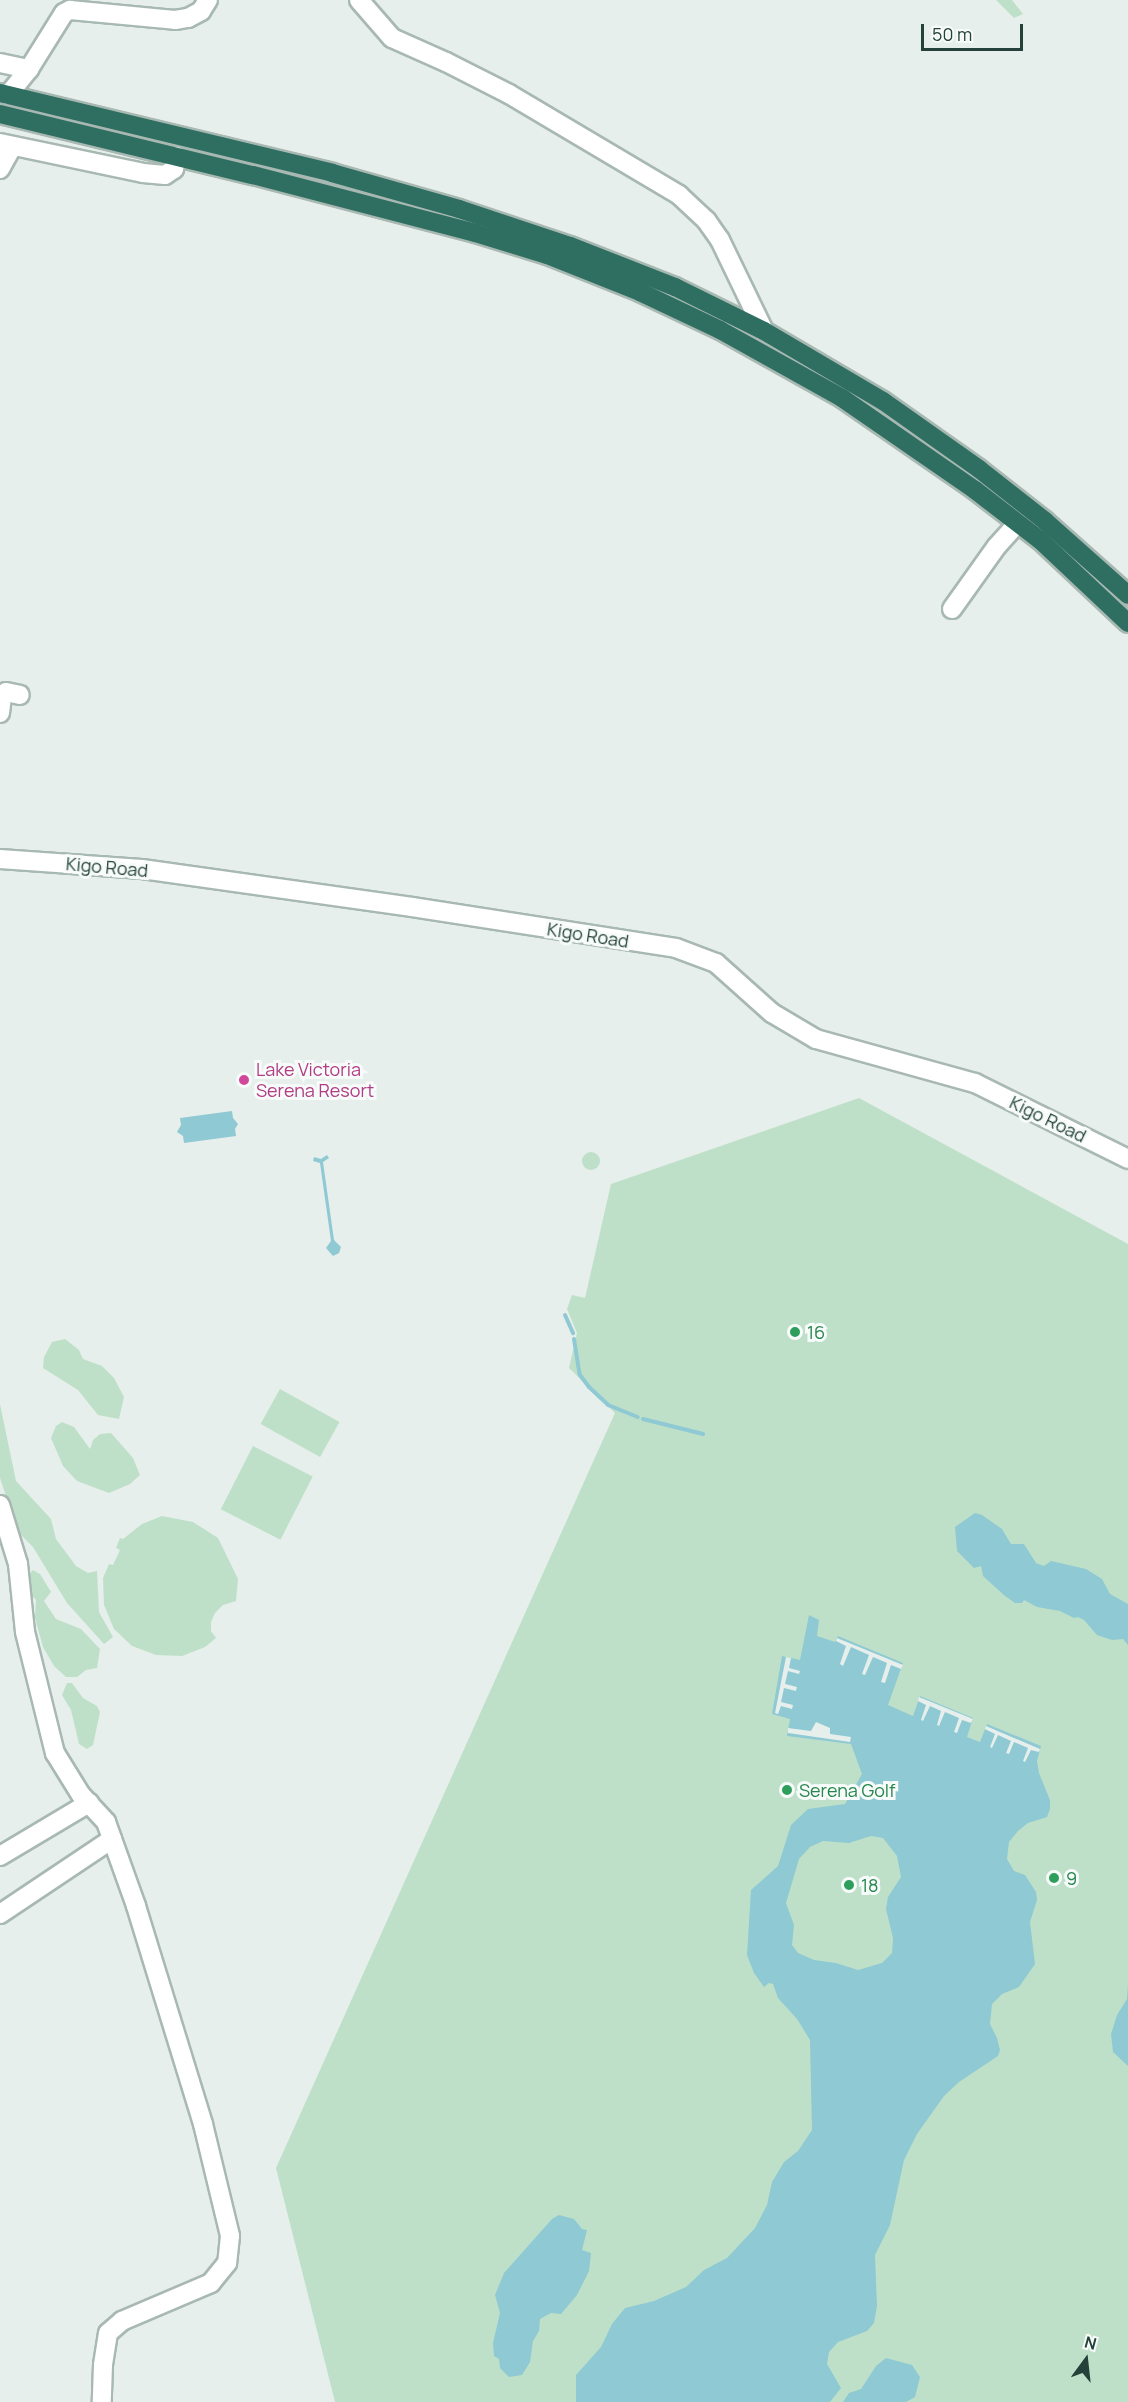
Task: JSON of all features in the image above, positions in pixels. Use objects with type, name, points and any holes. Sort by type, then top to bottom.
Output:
[{"type":"highway","points":[[4,94],[332,173],[470,212],[637,271],[764,331],[883,401],[979,469],[1077,546],[1128,595]]},
{"type":"highway","points":[[0,114],[177,156],[475,233],[547,255],[640,292],[720,330],[842,398],[975,490],[1018,523],[1128,623]]},
{"type":"street","points":[[4,94],[29,69],[64,13],[70,10],[175,20],[188,18],[201,11],[208,0]]},
{"type":"street","points":[[359,0],[392,38],[509,94],[679,195],[706,220],[720,240],[764,331]]},
{"type":"street","points":[[0,63],[29,69]]},
{"type":"street","points":[[0,169],[6,145],[143,173],[165,175],[174,169],[177,156]]},
{"type":"street","points":[[952,609],[997,546],[1018,523]]},
{"type":"street","points":[[0,713],[2,697],[6,692],[20,695]]},
{"type":"street","name":"Kigo Road","points":[[0,859],[142,869],[423,908],[676,948],[716,963],[772,1014],[816,1039],[975,1083],[1128,1159]]},
{"type":"street","points":[[0,1505],[18,1564],[24,1632],[55,1753],[76,1788],[103,1816],[112,1839],[136,1906],[203,2124],[230,2236],[227,2263],[211,2283],[122,2321],[108,2333],[103,2365],[102,2402]]},
{"type":"street","points":[[0,1856],[89,1803]]},
{"type":"street","points":[[0,1914],[112,1839]]},
{"type":"green space","points":[[996,0],[1012,0],[1023,14],[1014,18]]},
{"type":"green space","name":"Serena Golf","points":[[859,1098],[1128,1244],[1128,2402],[335,2402],[276,2168],[615,1413],[569,1368],[577,1333],[567,1309],[572,1295],[585,1298],[611,1184]]},
{"type":"green space","points":[[591,1152],[597,1155],[600,1161],[597,1167],[591,1170],[585,1167],[582,1161],[585,1155]]},
{"type":"green space","points":[[65,1339],[79,1350],[83,1359],[102,1366],[114,1378],[124,1397],[119,1419],[98,1415],[78,1390],[43,1368],[44,1357],[52,1342]]},
{"type":"green space","points":[[280,1389],[339,1422],[320,1457],[261,1424]]},
{"type":"green space","points":[[0,1404],[16,1481],[51,1519],[56,1539],[76,1566],[88,1573],[97,1571],[99,1612],[113,1637],[104,1644],[67,1603],[33,1547],[18,1532],[0,1478]]},
{"type":"green space","points":[[62,1422],[74,1427],[90,1449],[93,1440],[100,1434],[111,1433],[133,1458],[140,1475],[130,1484],[109,1493],[77,1481],[63,1466],[51,1438],[56,1426]]},
{"type":"green space","points":[[253,1446],[313,1476],[280,1540],[221,1509]]},
{"type":"green space","points":[[162,1516],[193,1522],[218,1538],[238,1579],[236,1601],[223,1605],[215,1613],[211,1622],[211,1631],[216,1638],[205,1647],[182,1656],[156,1655],[132,1646],[114,1629],[104,1605],[103,1578],[109,1564],[113,1565],[120,1550],[116,1548],[120,1538],[123,1539],[142,1524]]},
{"type":"green space","points":[[33,1570],[40,1574],[51,1592],[44,1601],[56,1619],[81,1629],[100,1649],[97,1668],[86,1670],[77,1677],[66,1677],[54,1666],[43,1647],[35,1618],[36,1600],[27,1590],[25,1578]]},
{"type":"green space","points":[[67,1683],[72,1683],[83,1698],[97,1706],[100,1712],[93,1745],[87,1749],[79,1744],[71,1710],[62,1695]]},
{"type":"water","points":[[232,1111],[233,1118],[238,1124],[235,1129],[236,1136],[184,1143],[183,1136],[177,1132],[181,1125],[180,1118]]},
{"type":"water","points":[[327,1155],[329,1158],[323,1162],[334,1240],[341,1247],[339,1253],[333,1256],[326,1248],[331,1241],[320,1163],[313,1161],[314,1157],[321,1159]]},
{"type":"water","points":[[975,1513],[982,1515],[1002,1529],[1011,1544],[1024,1544],[1036,1563],[1044,1566],[1051,1561],[1086,1569],[1102,1579],[1110,1594],[1128,1604],[1128,1645],[1123,1639],[1112,1640],[1097,1635],[1084,1620],[1078,1617],[1074,1618],[1060,1611],[1037,1607],[1024,1600],[1022,1603],[1015,1603],[1005,1596],[983,1576],[981,1566],[974,1568],[957,1551],[955,1527]]},
{"type":"water","points":[[809,1615],[819,1620],[817,1636],[835,1642],[838,1636],[903,1663],[888,1705],[913,1716],[920,1696],[973,1718],[967,1737],[980,1742],[987,1724],[1041,1746],[1037,1761],[1039,1773],[1050,1800],[1050,1809],[1047,1817],[1028,1823],[1018,1831],[1009,1842],[1007,1859],[1014,1871],[1025,1875],[1036,1892],[1037,1900],[1030,1922],[1035,1964],[1019,1987],[1002,1994],[992,2004],[990,2024],[1000,2050],[998,2056],[959,2082],[944,2096],[917,2134],[904,2160],[890,2225],[875,2255],[877,2306],[874,2323],[867,2331],[838,2342],[829,2352],[827,2364],[841,2388],[830,2402],[576,2402],[576,2375],[601,2347],[612,2324],[625,2308],[654,2301],[686,2287],[704,2270],[727,2258],[755,2228],[767,2205],[772,2182],[784,2162],[798,2151],[812,2130],[810,2040],[797,2019],[778,1998],[773,1984],[769,1983],[764,1987],[754,1973],[747,1955],[751,1890],[778,1866],[791,1825],[808,1809],[845,1804],[862,1774],[851,1744],[787,1736],[790,1719],[772,1714],[782,1656],[800,1660]],"holes":[[[871,1836],[883,1838],[897,1856],[901,1877],[888,1897],[886,1909],[893,1938],[892,1953],[882,1963],[858,1970],[836,1963],[814,1960],[798,1953],[792,1945],[794,1925],[786,1903],[799,1859],[810,1847],[823,1841],[849,1843]]]},
{"type":"water","points":[[1128,1984],[1128,2066],[1113,2052],[1111,2034],[1117,2015],[1127,1999]]},
{"type":"water","points":[[559,2215],[574,2219],[582,2229],[587,2230],[582,2250],[591,2253],[589,2271],[577,2295],[561,2314],[551,2313],[540,2319],[539,2331],[533,2341],[530,2362],[522,2375],[509,2377],[500,2368],[499,2359],[494,2356],[493,2343],[500,2313],[495,2295],[504,2273],[552,2219]]},
{"type":"water","points":[[886,2358],[912,2365],[920,2377],[915,2397],[906,2402],[843,2402],[849,2393],[861,2389],[876,2366]]},
{"type":"pier","points":[[837,1638],[903,1665],[901,1669],[891,1665],[885,1683],[881,1682],[887,1663],[873,1657],[865,1675],[862,1674],[869,1655],[851,1647],[843,1666],[840,1664],[846,1646],[836,1641]]},
{"type":"pier","points":[[786,1657],[791,1658],[789,1668],[800,1671],[799,1674],[788,1671],[785,1684],[797,1687],[796,1691],[784,1688],[781,1702],[793,1705],[792,1709],[781,1706],[778,1714],[775,1713]]},
{"type":"pier","points":[[919,1697],[973,1719],[971,1723],[962,1720],[957,1733],[954,1732],[959,1718],[945,1712],[939,1726],[937,1725],[941,1711],[930,1706],[923,1721],[921,1720],[926,1705],[918,1701]]},
{"type":"pier","points":[[816,1722],[830,1728],[830,1734],[851,1737],[850,1742],[788,1733],[788,1728],[811,1731]]},
{"type":"pier","points":[[986,1726],[1040,1749],[1039,1752],[1031,1750],[1025,1762],[1023,1761],[1028,1748],[1014,1742],[1009,1754],[1006,1753],[1011,1741],[998,1735],[992,1748],[990,1747],[995,1734],[985,1729]]},
{"type":"waterway","points":[[565,1315],[573,1333]]},
{"type":"waterway","points":[[574,1339],[580,1375],[589,1387],[608,1405],[638,1417]]},
{"type":"waterway","points":[[643,1419],[703,1434]]},
{"type":"place","name":"Lake Victoria Serena Resort","points":[[244,1080]]},
{"type":"place","name":"16","points":[[795,1332]]},
{"type":"place","name":"Serena Golf","points":[[787,1790]]},
{"type":"place","name":"9","points":[[1054,1878]]},
{"type":"place","name":"18","points":[[849,1885]]}]
